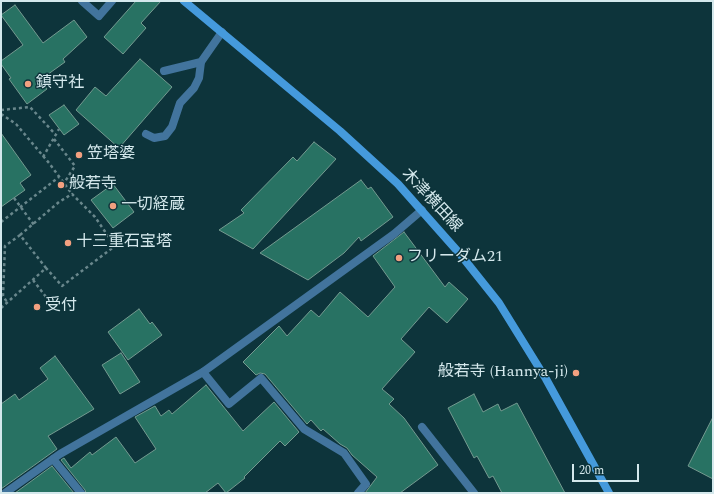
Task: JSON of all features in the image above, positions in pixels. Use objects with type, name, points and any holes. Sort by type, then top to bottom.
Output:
[{"type":"main road","name":"木津横田線","points":[[184,1],[340,131],[398,184],[422,210],[460,254],[499,303],[546,379],[609,493]]},
{"type":"street","points":[[82,1],[99,16],[112,1]]},
{"type":"street","points":[[146,134],[154,138],[165,136],[172,127],[180,103],[194,88],[199,78],[201,62],[222,32]]},
{"type":"street","points":[[164,71],[201,62]]},
{"type":"street","points":[[6,493],[53,459],[203,372],[394,234],[422,210]]},
{"type":"street","points":[[203,372],[229,404],[261,378],[304,429],[344,453],[366,484],[358,493]]},
{"type":"street","points":[[422,427],[474,493]]},
{"type":"street","points":[[53,459],[81,493]]},
{"type":"path","points":[[1,110],[30,107],[56,135]]},
{"type":"path","points":[[1,114],[16,124],[72,194],[95,217],[115,246],[62,286],[20,236]]},
{"type":"path","points":[[43,157],[59,129]]},
{"type":"path","points":[[54,139],[76,166],[64,183]]},
{"type":"path","points":[[1,222],[59,177]]},
{"type":"path","points":[[1,245],[5,246],[20,236],[59,202],[72,194]]},
{"type":"path","points":[[14,198],[34,225]]},
{"type":"path","points":[[5,246],[2,296],[7,302]]},
{"type":"path","points":[[1,308],[46,268]]},
{"type":"path","points":[[33,280],[53,306]]},
{"type":"building","points":[[136,1],[161,1],[141,23],[146,28],[123,54],[104,37]]},
{"type":"building","points":[[15,5],[43,43],[74,20],[87,37],[63,59],[65,62],[40,80],[47,89],[27,104],[9,79],[11,78],[1,64],[1,61],[23,45],[1,15]]},
{"type":"building","points":[[140,59],[172,87],[119,148],[76,110],[95,87],[106,96]]},
{"type":"building","points":[[64,105],[79,124],[64,135],[49,115]]},
{"type":"building","points":[[1,133],[31,175],[20,183],[25,190],[1,207]]},
{"type":"building","points":[[314,142],[336,159],[253,249],[219,230],[244,213],[241,210],[293,157],[297,161]]},
{"type":"building","points":[[361,180],[368,189],[371,187],[393,217],[361,241],[359,237],[344,253],[308,280],[260,253]]},
{"type":"building","name":"一切経蔵","points":[[113,184],[134,212],[113,228],[91,200]]},
{"type":"building","points":[[404,232],[445,287],[449,282],[468,299],[447,323],[429,307],[401,339],[415,352],[382,389],[394,399],[389,404],[404,418],[438,465],[400,493],[365,493],[377,477],[352,455],[347,448],[340,444],[323,429],[321,431],[311,420],[307,424],[265,374],[260,373],[256,375],[243,362],[279,326],[287,336],[311,310],[319,317],[340,292],[368,317],[395,287],[373,256]]},
{"type":"building","points":[[139,309],[150,324],[152,322],[162,335],[128,360],[108,332]]},
{"type":"building","points":[[121,353],[140,382],[120,394],[102,365]]},
{"type":"building","points":[[55,356],[94,409],[48,436],[57,449],[1,489],[1,404],[15,394],[19,400],[48,379],[40,368]]},
{"type":"building","points":[[206,385],[243,431],[274,402],[299,432],[285,446],[280,441],[244,477],[245,478],[226,493],[218,483],[205,493],[86,493],[61,460],[64,458],[71,468],[90,452],[92,455],[116,437],[135,463],[156,449],[135,417],[155,406],[161,416],[169,410],[172,414]]},
{"type":"building","points":[[474,394],[483,412],[498,404],[501,411],[517,403],[565,493],[502,493],[493,476],[489,478],[477,456],[474,458],[448,408]]},
{"type":"building","points":[[713,417],[713,479],[688,466]]},
{"type":"building","points":[[52,466],[74,493],[15,493]]},
{"type":"place","name":"鎮守社","points":[[28,84]]},
{"type":"place","name":"笠塔婆","points":[[79,155]]},
{"type":"place","name":"般若寺","points":[[61,185]]},
{"type":"place","name":"一切経蔵","points":[[113,206]]},
{"type":"place","name":"十三重石宝塔","points":[[68,243]]},
{"type":"place","name":"フリーダム21","points":[[399,258]]},
{"type":"place","name":"受付","points":[[37,307]]},
{"type":"place","name":"般若寺 (Hannya-ji)","points":[[576,373]]}]
